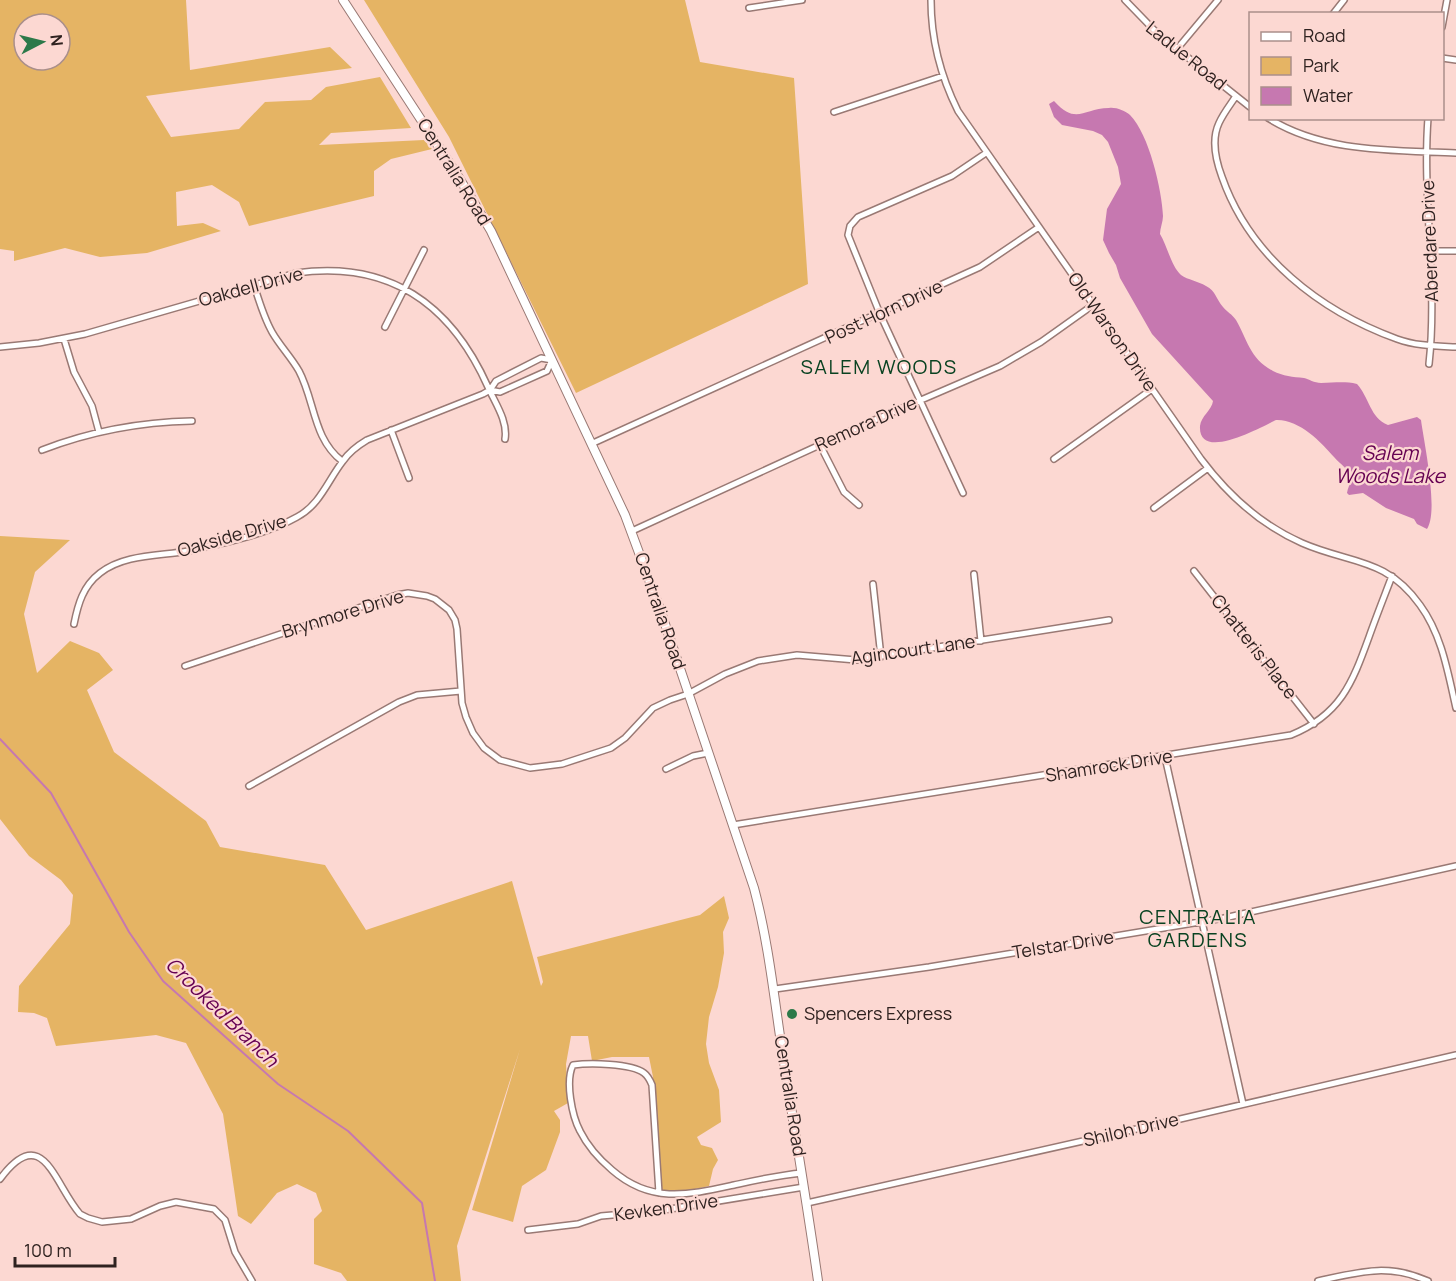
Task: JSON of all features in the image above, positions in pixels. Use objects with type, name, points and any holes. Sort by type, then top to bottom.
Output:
[{"type":"main road","name":"Centralia Road","points":[[343,0],[482,215],[632,531],[733,825],[762,917],[818,1281]]},
{"type":"street","points":[[750,8],[802,0]]},
{"type":"street","name":"Old Warson Drive","points":[[931,0],[933,35],[943,76],[958,111],[1208,468],[1233,495],[1271,526],[1303,543],[1374,565],[1392,576],[1417,601],[1436,632],[1446,661],[1456,708]]},
{"type":"street","name":"Ladue Road","points":[[1125,0],[1143,20],[1177,49],[1249,106]]},
{"type":"street","points":[[1177,49],[1218,0]]},
{"type":"street","points":[[1335,12],[1344,0]]},
{"type":"street","points":[[1444,20],[1447,0]]},
{"type":"street","points":[[834,112],[943,76]]},
{"type":"street","points":[[1236,96],[1218,124],[1216,155],[1234,206],[1266,253],[1302,287],[1340,313],[1397,339],[1431,346],[1456,347]]},
{"type":"street","points":[[1272,120],[1288,129],[1332,144],[1456,153]]},
{"type":"street","name":"Aberdare Drive","points":[[1428,120],[1426,152],[1431,251],[1429,364]]},
{"type":"street","points":[[963,494],[880,314],[849,240],[849,229],[858,218],[952,176],[986,153]]},
{"type":"street","name":"Post Horn Drive","points":[[591,444],[980,267],[1039,227]]},
{"type":"street","points":[[385,327],[424,250]]},
{"type":"street","points":[[1431,251],[1456,251]]},
{"type":"street","name":"Oakdell Drive","points":[[0,347],[64,339],[296,273],[328,270],[358,273],[404,289],[436,310],[456,331],[466,344],[490,390],[504,423],[505,439]]},
{"type":"street","points":[[254,285],[271,330],[305,384],[320,434],[330,450],[342,461]]},
{"type":"street","name":"Remora Drive","points":[[632,531],[1021,354],[1094,304]]},
{"type":"street","points":[[64,339],[74,372],[92,406],[99,432]]},
{"type":"street","name":"Oakside Drive","points":[[74,624],[82,595],[91,581],[107,568],[125,561],[218,544],[278,526],[298,517],[318,499],[342,461],[361,443],[490,390],[500,392],[547,371],[552,360],[541,358],[496,381],[490,390]]},
{"type":"street","points":[[1054,459],[1152,388]]},
{"type":"street","points":[[42,450],[99,432],[149,423],[192,421]]},
{"type":"street","points":[[391,430],[409,478]]},
{"type":"street","points":[[820,445],[844,492],[859,505]]},
{"type":"street","points":[[1154,508],[1208,468]]},
{"type":"street","name":"Chatteris Place","points":[[1194,571],[1314,724]]},
{"type":"street","points":[[974,574],[981,641]]},
{"type":"street","name":"Shamrock Drive","points":[[733,825],[1278,739],[1298,733],[1334,708],[1349,687],[1392,576]]},
{"type":"street","points":[[873,584],[881,657]]},
{"type":"street","name":"Brynmore Drive","points":[[185,666],[397,595],[419,593],[442,604],[454,620],[457,629],[461,691],[466,717],[473,733],[484,748],[500,760],[515,766],[530,768],[562,764],[611,748],[625,738],[653,708],[670,699],[688,694]]},
{"type":"street","name":"Agincourt Lane","points":[[688,694],[743,666],[770,658],[798,655],[848,660],[881,657],[1109,620]]},
{"type":"street","points":[[249,786],[399,702],[417,695],[461,691]]},
{"type":"street","points":[[666,769],[693,756],[708,753]]},
{"type":"street","points":[[1165,757],[1243,1104]]},
{"type":"street","name":"Telstar Drive","points":[[774,989],[929,967],[1202,922],[1270,909],[1456,866]]},
{"type":"street","name":"Shiloh Drive","points":[[807,1203],[1456,1056]]},
{"type":"street","points":[[659,1193],[650,1079],[638,1070],[599,1064],[573,1065],[571,1107],[576,1123],[585,1140],[602,1161],[622,1178],[636,1186],[659,1193],[691,1194],[802,1173]]},
{"type":"street","points":[[0,1179],[16,1160],[27,1155],[38,1157],[51,1170],[81,1214],[102,1222],[131,1219],[160,1206],[176,1202],[214,1209],[225,1220],[235,1252],[252,1281]]},
{"type":"street","name":"Kevken Drive","points":[[528,1230],[578,1224],[601,1216],[658,1211],[804,1187]]},
{"type":"street","points":[[1318,1281],[1377,1270],[1403,1272],[1428,1281]]},
{"type":"green space","points":[[0,0],[186,0],[190,70],[330,47],[352,68],[146,96],[171,137],[239,129],[265,102],[311,100],[326,87],[380,77],[411,128],[331,133],[319,145],[424,140],[432,149],[391,159],[374,171],[374,196],[249,226],[239,202],[212,185],[176,192],[177,226],[203,223],[221,231],[147,253],[100,257],[65,248],[14,261],[14,251],[0,249]]},
{"type":"green space","points":[[364,0],[685,0],[700,62],[794,78],[808,284],[576,393],[449,137]]},
{"type":"green space","points":[[0,536],[70,540],[35,572],[24,614],[37,673],[70,641],[99,653],[113,670],[87,690],[114,752],[206,821],[220,847],[325,865],[366,930],[512,881],[541,986],[543,982],[537,957],[700,915],[724,896],[729,918],[723,932],[724,953],[718,987],[709,1017],[706,1044],[709,1063],[719,1090],[721,1122],[697,1137],[701,1145],[712,1148],[718,1160],[709,1186],[681,1192],[662,1190],[653,1077],[649,1057],[612,1057],[592,1061],[588,1036],[571,1036],[566,1064],[568,1103],[554,1111],[560,1120],[560,1132],[546,1170],[522,1186],[513,1222],[472,1210],[520,1049],[457,1246],[461,1281],[347,1281],[341,1273],[314,1264],[314,1219],[322,1211],[316,1193],[297,1184],[277,1193],[251,1224],[238,1216],[223,1114],[186,1043],[156,1035],[56,1046],[47,1018],[34,1013],[18,1012],[19,986],[70,924],[73,895],[61,880],[29,856],[0,819]]},
{"type":"water","name":"Salem Woods Lake","points":[[1054,101],[1069,113],[1080,114],[1112,108],[1130,115],[1149,148],[1162,205],[1163,218],[1160,234],[1174,266],[1181,275],[1212,290],[1223,307],[1236,320],[1259,361],[1273,371],[1292,377],[1318,383],[1357,384],[1373,412],[1388,425],[1417,417],[1421,420],[1432,508],[1427,529],[1417,524],[1414,519],[1386,508],[1363,493],[1349,495],[1347,493],[1350,480],[1347,470],[1316,438],[1293,423],[1276,420],[1246,434],[1220,442],[1209,442],[1202,437],[1201,422],[1213,401],[1152,334],[1120,278],[1103,240],[1107,209],[1121,184],[1118,167],[1108,142],[1102,135],[1093,131],[1062,125],[1054,117],[1049,104]]},
{"type":"waterway","name":"Crooked Branch","points":[[0,739],[51,793],[129,932],[163,981],[278,1084],[348,1131],[422,1203],[435,1281]]},
{"type":"place","name":"Spencers Express","points":[[792,1014]]},
{"type":"district","name":"SALEM WOODS","points":[[879,367]]},
{"type":"district","name":"CENTRALIA GARDENS","points":[[1198,928]]}]
